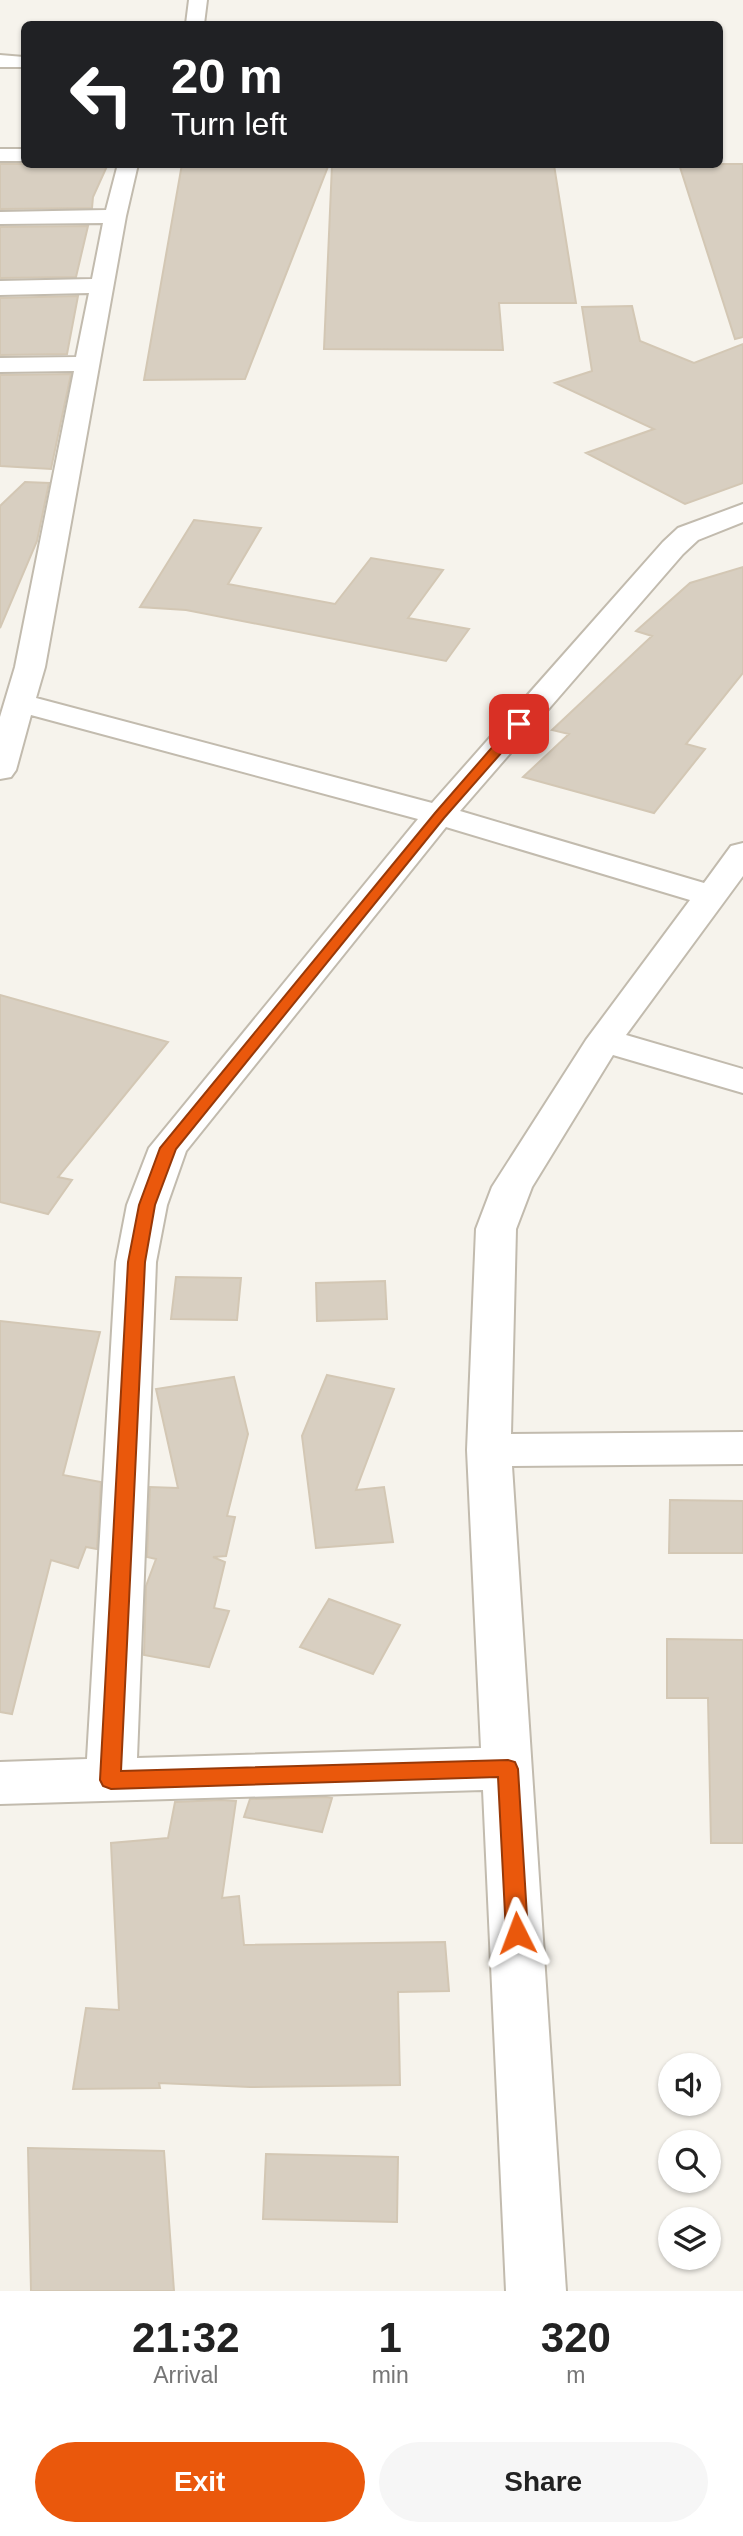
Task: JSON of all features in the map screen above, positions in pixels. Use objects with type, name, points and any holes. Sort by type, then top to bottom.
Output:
[{"type":"street","points":[[195,21],[198,0]]},
{"type":"street","points":[[0,61],[21,62]]},
{"type":"street","points":[[0,155],[21,155]]},
{"type":"street","points":[[0,770],[30,667],[127,168]]},
{"type":"street","points":[[0,218],[116,216]]},
{"type":"street","points":[[0,288],[103,286]]},
{"type":"street","points":[[0,365],[89,364]]},
{"type":"street","points":[[111,1780],[136,1262],[147,1205],[168,1148],[439,816],[673,548],[688,534],[743,512]]},
{"type":"street","points":[[0,666],[30,667]]},
{"type":"street","points":[[21,703],[725,892]]},
{"type":"street","points":[[536,2291],[489,1450],[496,1229],[512,1187],[604,1040],[725,892],[743,853]]},
{"type":"street","points":[[604,1040],[743,1081]]},
{"type":"street","points":[[489,1450],[743,1448]]},
{"type":"street","points":[[0,1783],[508,1769]]},
{"type":"building","points":[[0,164],[21,164],[21,168],[106,168],[93,197],[92,208],[0,209]]},
{"type":"building","points":[[723,164],[743,164],[743,337],[735,339],[680,168],[723,168]]},
{"type":"building","points":[[181,168],[327,168],[245,379],[144,380]]},
{"type":"building","points":[[332,168],[554,168],[576,303],[499,303],[503,350],[324,349]]},
{"type":"building","points":[[88,226],[76,277],[0,278],[0,227]]},
{"type":"building","points":[[78,296],[67,354],[0,355],[0,298]]},
{"type":"building","points":[[632,306],[640,341],[694,363],[743,344],[743,483],[685,504],[586,453],[654,429],[555,383],[592,371],[582,307]]},
{"type":"building","points":[[71,374],[51,469],[0,466],[0,375]]},
{"type":"building","points":[[25,482],[49,483],[37,541],[0,628],[0,506]]},
{"type":"building","points":[[194,520],[261,528],[228,584],[335,604],[371,558],[443,570],[408,618],[469,629],[446,661],[186,610],[140,607]]},
{"type":"building","points":[[743,567],[743,673],[686,744],[705,749],[654,813],[523,777],[569,734],[552,730],[652,636],[636,631],[690,583]]},
{"type":"building","points":[[0,995],[168,1042],[58,1177],[72,1180],[48,1214],[0,1202]]},
{"type":"building","points":[[176,1277],[241,1278],[237,1320],[171,1319]]},
{"type":"building","points":[[385,1281],[387,1319],[317,1321],[316,1283]]},
{"type":"building","points":[[0,1321],[100,1332],[63,1475],[101,1482],[97,1549],[86,1547],[78,1568],[51,1560],[12,1714],[0,1712]]},
{"type":"building","points":[[327,1375],[394,1389],[356,1490],[384,1487],[393,1542],[316,1548],[302,1436]]},
{"type":"building","points":[[234,1377],[248,1434],[227,1516],[235,1517],[226,1556],[213,1557],[225,1562],[214,1608],[229,1611],[209,1667],[144,1655],[146,1586],[156,1559],[147,1557],[150,1487],[178,1488],[156,1389]]},
{"type":"building","points":[[670,1500],[743,1501],[743,1553],[669,1553]]},
{"type":"building","points":[[329,1599],[400,1625],[373,1674],[300,1647]]},
{"type":"building","points":[[667,1639],[743,1640],[743,1843],[711,1843],[708,1698],[667,1698]]},
{"type":"building","points":[[332,1798],[322,1832],[244,1817],[250,1799]]},
{"type":"building","points":[[236,1801],[222,1898],[239,1896],[244,1945],[445,1942],[449,1991],[398,1992],[400,2085],[250,2087],[159,2083],[160,2088],[73,2089],[86,2008],[119,2010],[111,1843],[168,1838],[175,1802]]},
{"type":"building","points":[[28,2148],[164,2151],[174,2291],[31,2291]]},
{"type":"building","points":[[266,2154],[398,2157],[397,2222],[263,2219]]},
{"type":"route","points":[[517,1933],[508,1769],[111,1780],[136,1262],[147,1205],[168,1148],[439,816],[519,724]]}]
